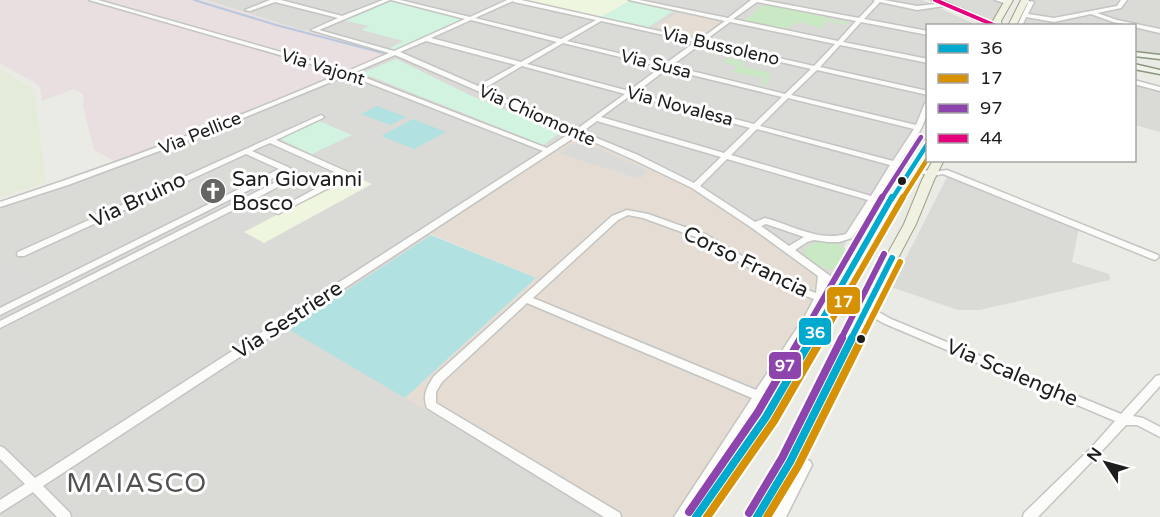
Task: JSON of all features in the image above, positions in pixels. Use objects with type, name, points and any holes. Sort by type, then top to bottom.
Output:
[{"type":"main road","points":[[1013,24],[1025,0]]},
{"type":"main road","points":[[997,24],[1008,1]]},
{"type":"main road","name":"Corso Francia","points":[[696,517],[766,417],[926,144]]},
{"type":"main road","points":[[757,517],[776,489],[792,459],[864,309],[910,224],[938,162]]},
{"type":"street","name":"Via Vajont","points":[[92,0],[349,73],[548,152]]},
{"type":"street","points":[[248,9],[275,0],[342,18],[387,0]]},
{"type":"street","name":"Via Susa","points":[[394,0],[918,128]]},
{"type":"street","name":"Via Pellice","points":[[0,205],[110,169],[396,54],[512,0]]},
{"type":"street","name":"Via Bussoleno","points":[[512,0],[926,93]]},
{"type":"street","points":[[633,0],[727,22],[926,63]]},
{"type":"street","points":[[737,14],[755,0],[926,33]]},
{"type":"street","points":[[694,186],[816,67],[877,0],[917,8],[935,3],[976,24]]},
{"type":"street","points":[[924,0],[944,4],[992,24]]},
{"type":"street","points":[[998,0],[1008,1]]},
{"type":"street","points":[[1020,24],[1031,2],[1025,0]]},
{"type":"street","points":[[1024,15],[1052,20],[1121,6],[1124,0]]},
{"type":"street","points":[[737,14],[748,13],[765,1]]},
{"type":"street","points":[[1090,12],[1128,24]]},
{"type":"street","name":"Via Sestriere","points":[[0,507],[548,152],[737,14]]},
{"type":"street","name":"Via Chiomonte","points":[[342,18],[314,30],[396,54],[635,157],[694,186],[756,226],[864,309]]},
{"type":"street","points":[[478,89],[601,19]]},
{"type":"street","points":[[1136,26],[1160,31]]},
{"type":"street","name":"Via Novalesa","points":[[427,39],[932,174]]},
{"type":"street","points":[[1136,54],[1160,57]]},
{"type":"street","points":[[1136,66],[1160,72]]},
{"type":"street","points":[[1136,83],[1160,89]]},
{"type":"street","points":[[751,216],[816,237],[838,239],[849,236],[918,128],[926,106]]},
{"type":"street","name":"Via Bruino","points":[[21,254],[321,117]]},
{"type":"street","points":[[596,118],[873,199]]},
{"type":"street","points":[[251,198],[278,212],[347,175],[270,140]]},
{"type":"street","points":[[0,325],[296,175],[246,151]]},
{"type":"street","points":[[0,312],[285,169]]},
{"type":"street","points":[[932,174],[944,172],[1155,256]]},
{"type":"street","name":"Corso Francia","points":[[615,517],[431,405],[430,392],[438,379],[615,218],[627,212],[704,237],[784,285],[820,298]]},
{"type":"street","points":[[756,226],[765,221]]},
{"type":"street","points":[[789,250],[804,240],[816,237]]},
{"type":"street","name":"Corso Francia","points":[[680,517],[810,317],[820,298],[824,276]]},
{"type":"street","points":[[45,289],[55,297]]},
{"type":"street","points":[[526,299],[759,396]]},
{"type":"street","name":"Via Scalenghe","points":[[864,309],[887,321],[1123,420],[1139,421],[1160,432]]},
{"type":"street","points":[[1029,517],[1095,451],[1160,379]]},
{"type":"street","points":[[0,451],[65,517]]},
{"type":"street","points":[[779,517],[806,465],[792,459]]},
{"type":"shaded area","points":[[0,0],[206,0],[301,30],[320,32],[396,53],[119,164],[94,150],[82,103],[84,102],[83,94],[74,89],[42,101],[40,88],[34,82],[0,64]]},
{"type":"shaded area","name":"MAIASCO","points":[[206,0],[922,0],[975,24],[926,24],[926,109],[845,244],[830,280],[694,185],[509,103],[576,134],[427,233],[431,235],[289,329],[608,517],[0,517],[0,202],[92,173],[396,53],[320,32],[301,30]]},
{"type":"shaded area","points":[[390,0],[463,18],[463,20],[396,51],[388,49],[403,41],[362,30],[369,26],[342,20]]},
{"type":"shaded area","points":[[525,0],[627,0],[630,1],[601,17]]},
{"type":"shaded area","points":[[936,0],[1012,0],[998,24]]},
{"type":"shaded area","points":[[1026,0],[1160,0],[1160,56],[1136,53],[1136,24],[1013,24]]},
{"type":"shaded area","points":[[630,1],[675,10],[647,28],[601,17]]},
{"type":"shaded area","points":[[679,12],[721,21],[699,37],[655,27]]},
{"type":"shaded area","points":[[396,59],[474,97],[560,133],[543,145],[362,73]]},
{"type":"shaded area","points":[[0,70],[30,87],[35,97],[46,182],[0,197]]},
{"type":"shaded area","points":[[1136,84],[1160,90],[1160,132],[1136,125]]},
{"type":"shaded area","points":[[389,96],[464,125],[452,131],[375,102]]},
{"type":"shaded area","points":[[377,106],[406,117],[390,125],[361,114]]},
{"type":"shaded area","points":[[413,119],[446,132],[414,149],[381,136]]},
{"type":"shaded area","points":[[319,121],[352,135],[312,154],[280,139]]},
{"type":"shaded area","points":[[576,134],[694,186],[830,281],[830,287],[681,517],[608,517],[405,398],[536,278],[426,232]]},
{"type":"shaded area","points":[[584,143],[648,171],[640,179],[559,153],[570,145]]},
{"type":"shaded area","points":[[352,175],[372,184],[264,243],[244,232]]},
{"type":"shaded area","points":[[948,175],[1079,227],[1072,262],[1109,274],[1110,280],[980,310],[958,310],[891,287]]},
{"type":"shaded area","points":[[248,202],[269,213],[239,229],[219,216]]},
{"type":"shaded area","points":[[431,235],[536,278],[405,398],[288,329]]},
{"type":"shaded area","points":[[7,262],[42,288],[0,309],[0,265]]},
{"type":"green space","points":[[765,4],[826,16],[824,18],[851,21],[846,25],[827,21],[820,28],[800,22],[784,29],[744,21]]},
{"type":"green space","points":[[728,58],[744,62],[740,66],[775,74],[770,74],[766,77],[770,79],[763,86],[760,85],[765,78],[732,72],[738,66],[723,62]]},
{"type":"green space","points":[[816,242],[837,244],[850,254],[852,259],[848,265],[842,267],[828,268],[815,265],[809,261],[804,249]]},
{"type":"waterway","points":[[194,0],[276,25],[387,54]]},
{"type":"transit line","name":"44","points":[[935,0],[991,24]]},
{"type":"transit line","name":"97","points":[[689,512],[758,412],[899,168],[921,137]]},
{"type":"transit line","name":"36","points":[[696,517],[766,417],[907,172],[926,146]]},
{"type":"transit line","name":"17","points":[[707,517],[774,421],[926,161]]},
{"type":"transit line","name":"97","points":[[749,513],[782,458],[884,254]]},
{"type":"transit line","name":"36","points":[[757,517],[790,462],[892,258]]},
{"type":"transit line","name":"17","points":[[767,517],[798,466],[900,262]]},
{"type":"place","name":"San Giovanni Bosco","points":[[213,191]]},
{"type":"district","name":"MAIASCO","points":[[137,483]]}]
